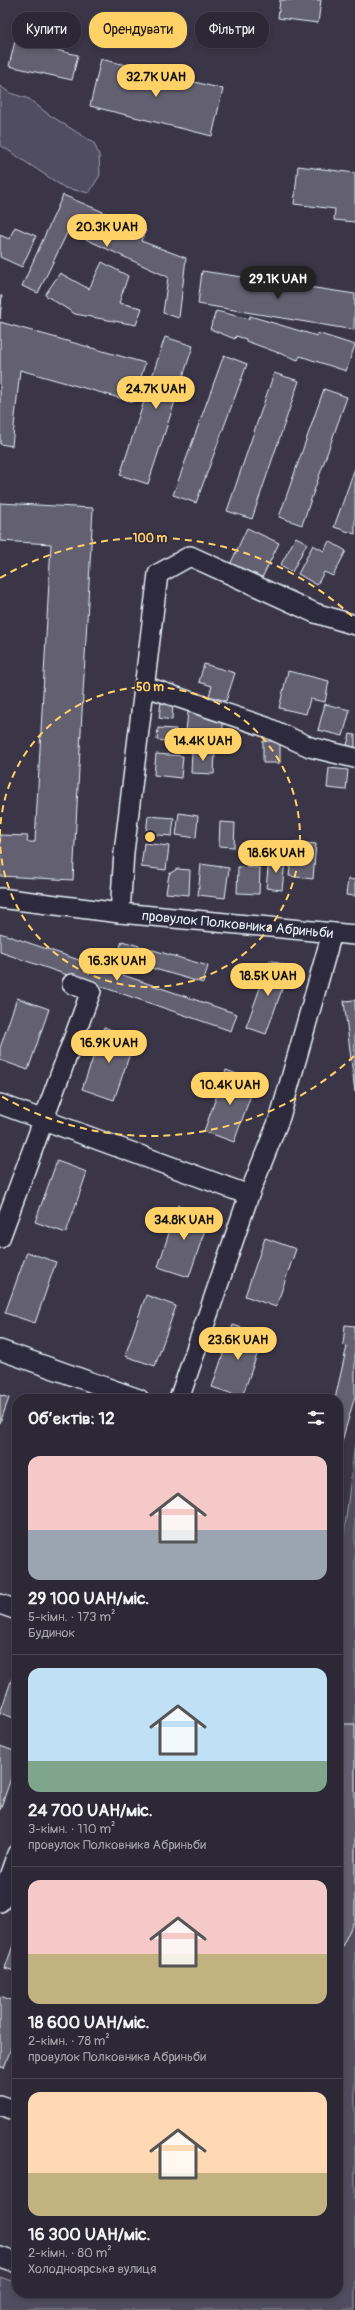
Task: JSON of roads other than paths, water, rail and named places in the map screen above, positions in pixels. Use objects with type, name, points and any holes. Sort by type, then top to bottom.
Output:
[{"type":"street","points":[[120,913],[124,852],[135,773],[158,574],[190,556],[315,613],[355,626]]},
{"type":"street","points":[[144,686],[266,727],[310,747],[355,758]]},
{"type":"street","name":"провулок Полковника Абриньби","points":[[0,898],[120,913],[355,935]]},
{"type":"street","points":[[181,1394],[249,1195],[280,1117],[332,933]]},
{"type":"street","points":[[0,1238],[91,991],[72,984]]},
{"type":"street","points":[[0,1104],[249,1195]]},
{"type":"street","points":[[0,1350],[125,1394]]},
{"type":"street","points":[[0,1604],[12,1608]]},
{"type":"street","points":[[0,1902],[12,1857]]},
{"type":"street","points":[[0,2105],[12,2109]]},
{"type":"street","points":[[0,2257],[12,2261]]}]
